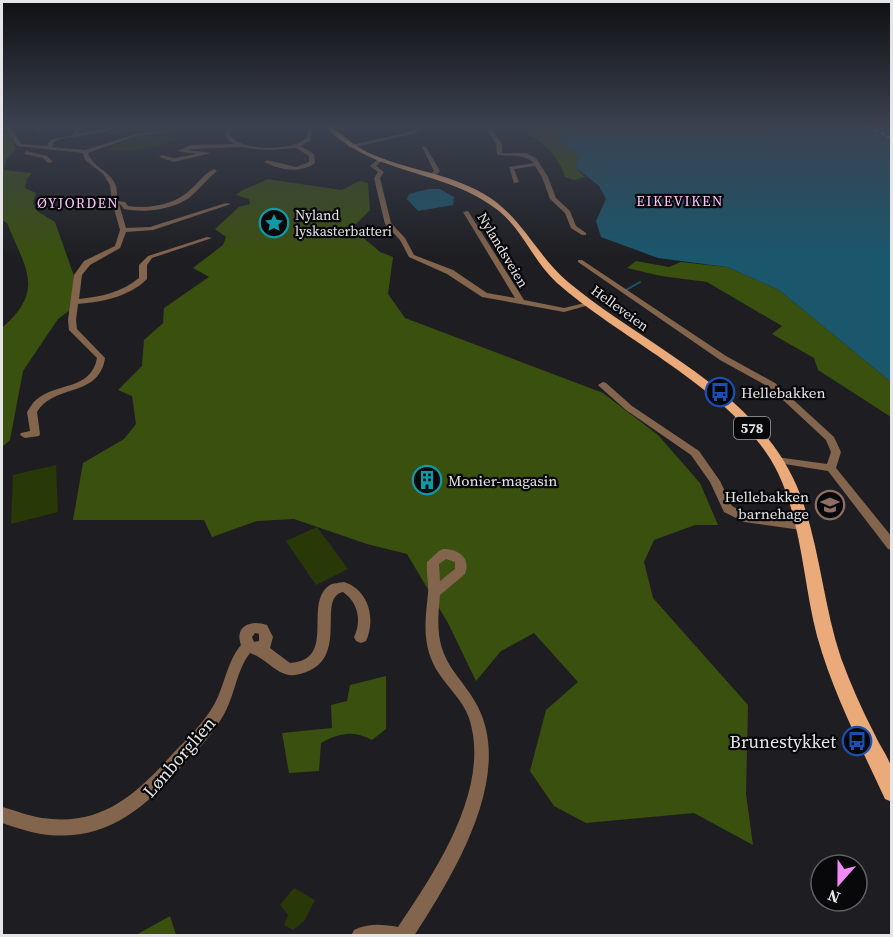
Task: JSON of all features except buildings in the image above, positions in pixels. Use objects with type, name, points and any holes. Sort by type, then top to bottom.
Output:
[{"type":"main road","name":"Helleveien","points":[[412,170],[467,188],[504,211],[545,266],[589,304],[723,400],[747,422],[784,473],[801,526],[832,657],[891,792]]},
{"type":"street","points":[[25,435],[34,434],[33,407],[50,395],[88,380],[98,371],[101,363],[95,351],[73,330],[72,320],[80,271],[87,263],[118,247],[123,230],[114,202],[111,179],[100,170]]},
{"type":"street","name":"Nylandsveien","points":[[378,170],[381,172],[377,178],[388,224],[403,239],[409,254],[450,272],[480,294],[564,310],[589,304]]},
{"type":"street","points":[[433,176],[436,170]]},
{"type":"street","points":[[512,170],[516,182]]},
{"type":"street","points":[[540,170],[553,200],[567,211],[571,224],[584,234]]},
{"type":"street","points":[[114,202],[123,203],[126,208],[135,210],[162,206],[189,195],[200,179],[214,171]]},
{"type":"street","points":[[123,230],[151,229],[228,204]]},
{"type":"street","points":[[567,211],[565,221],[573,231]]},
{"type":"street","name":"Nylandsveien","points":[[466,212],[520,300]]},
{"type":"street","points":[[75,302],[108,296],[130,288],[143,279],[143,265],[150,257],[209,238]]},
{"type":"street","points":[[580,261],[723,358],[772,385],[830,439],[836,452],[831,468]]},
{"type":"street","points":[[603,385],[629,408],[695,453],[715,480],[728,509],[735,514],[801,526]]},
{"type":"street","points":[[776,460],[831,468],[891,546]]},
{"type":"street","name":"Lønborglien","points":[[2,815],[41,826],[68,828],[102,821],[135,804],[159,781],[217,714],[227,695],[241,653],[253,646],[287,669],[299,669],[312,661],[324,647],[327,597],[334,589],[344,587],[355,593],[365,618],[365,631],[361,637]]},
{"type":"street","points":[[403,936],[451,856],[474,795],[482,761],[477,720],[472,708],[440,662],[432,641],[430,608],[434,593]]},
{"type":"street","points":[[360,936],[381,933],[397,936]]},
{"type":"green space","points":[[2,170],[32,173],[27,179],[25,188],[36,193],[33,203],[37,211],[55,222],[74,276],[70,310],[58,319],[23,371],[10,440],[2,447],[2,328],[24,302],[28,290],[28,278],[7,223],[2,220]]},
{"type":"green space","points":[[563,170],[578,170],[585,177],[574,180],[565,177]]},
{"type":"green space","points":[[267,179],[342,190],[359,181],[368,183],[370,210],[352,228],[380,252],[393,257],[388,294],[405,318],[603,393],[658,435],[700,483],[718,525],[695,525],[654,540],[644,562],[653,598],[748,705],[746,794],[753,845],[694,813],[586,823],[554,806],[530,771],[546,710],[578,682],[534,633],[501,651],[476,681],[448,623],[407,554],[367,544],[294,519],[257,521],[212,537],[204,520],[73,520],[83,463],[124,439],[136,424],[132,396],[118,390],[142,366],[144,340],[163,323],[164,308],[209,277],[193,268],[223,245],[226,237],[215,229],[239,207],[250,204],[249,199],[236,195]]},
{"type":"green space","points":[[636,261],[669,267],[681,262],[727,267],[779,290],[891,382],[891,417],[818,370],[814,358],[772,334],[782,326],[707,282],[661,276],[627,268]]},
{"type":"green space","points":[[56,465],[58,512],[11,524],[13,475]]},
{"type":"green space","points":[[317,527],[348,569],[316,585],[286,541]]},
{"type":"green space","points":[[386,676],[386,729],[372,740],[359,735],[346,734],[321,743],[319,771],[289,773],[282,733],[332,728],[331,705],[347,701],[350,685]]},
{"type":"green space","points":[[294,888],[315,900],[304,921],[293,930],[284,925],[288,915],[280,905]]},
{"type":"green space","points":[[170,916],[176,935],[136,935]]},
{"type":"water","points":[[578,170],[891,170],[891,382],[779,290],[727,267],[658,258],[601,237],[596,221],[606,199],[599,186]]},
{"type":"water","points":[[428,189],[440,189],[454,197],[453,205],[418,211],[407,199],[409,194]]},
{"type":"waterway","points":[[626,290],[640,282]]},
{"type":"place","name":"Nyland lyskasterbatteri","points":[[274,223]]},
{"type":"place","name":"Hellebakken","points":[[720,392]]},
{"type":"place","name":"Monier-magasin","points":[[427,480]]},
{"type":"place","name":"Hellebakken barnehage","points":[[830,505]]},
{"type":"place","name":"Brunestykket","points":[[857,741]]},
{"type":"district","name":"EIKEVIKEN","points":[[680,201]]},
{"type":"district","name":"ØYJORDEN","points":[[78,203]]}]
